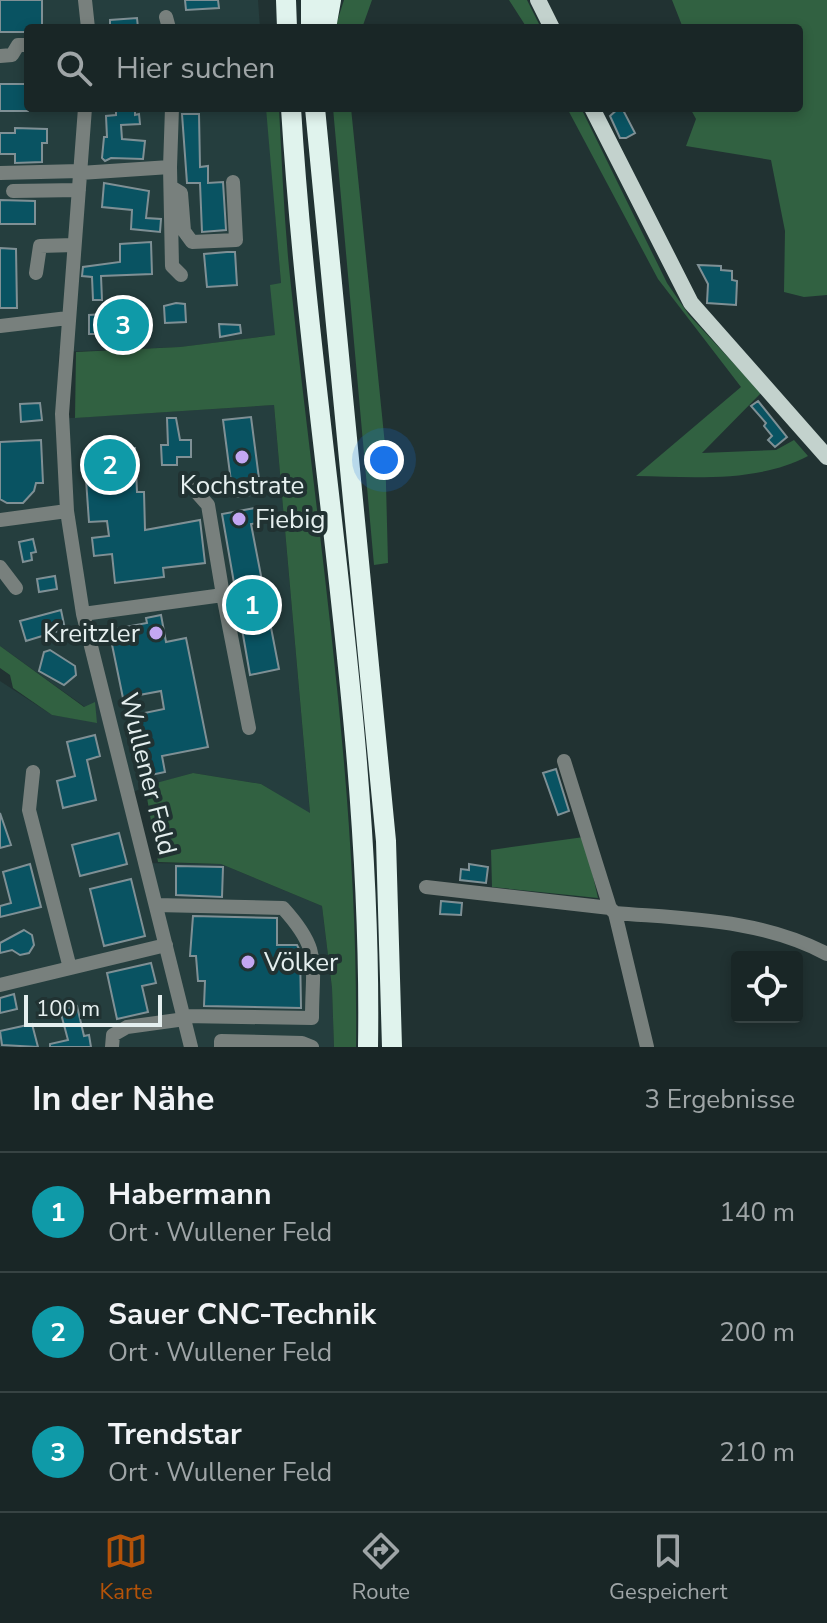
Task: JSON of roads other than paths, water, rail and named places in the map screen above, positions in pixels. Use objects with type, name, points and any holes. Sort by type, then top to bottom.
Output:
[{"type":"highway","points":[[286,0],[287,24]]},
{"type":"highway","points":[[311,0],[311,24]]},
{"type":"highway","points":[[327,24],[331,0]]},
{"type":"highway","points":[[291,112],[309,319],[357,772],[369,967],[368,1047]]},
{"type":"highway","points":[[315,112],[384,811],[392,972],[392,1047]]},
{"type":"main road","points":[[538,0],[550,24]]},
{"type":"main road","points":[[594,112],[691,303],[827,457]]},
{"type":"street","points":[[85,0],[88,24]]},
{"type":"street","points":[[0,56],[12,55],[18,45],[24,45]]},
{"type":"street","name":"Wullener Feld","points":[[85,112],[62,414],[67,511],[83,614],[191,1047]]},
{"type":"street","points":[[172,112],[172,266],[181,275]]},
{"type":"street","points":[[0,173],[170,167]]},
{"type":"street","points":[[171,187],[181,193],[184,231],[192,242],[229,242],[236,240],[233,182]]},
{"type":"street","points":[[13,191],[79,190]]},
{"type":"street","points":[[36,273],[40,246],[74,245]]},
{"type":"street","points":[[0,326],[68,318]]},
{"type":"street","points":[[192,487],[208,505],[249,728]]},
{"type":"street","points":[[0,520],[67,511]]},
{"type":"street","points":[[0,567],[16,588]]},
{"type":"street","points":[[83,614],[223,595]]},
{"type":"street","points":[[564,761],[613,910],[647,1047]]},
{"type":"street","points":[[33,772],[29,810],[70,968]]},
{"type":"street","points":[[426,887],[752,926],[788,935],[827,954]]},
{"type":"street","points":[[112,1047],[113,1035],[127,1027],[184,1018],[312,1018],[313,950],[307,934],[283,908],[156,905]]},
{"type":"street","points":[[0,985],[166,945]]},
{"type":"street","points":[[223,1017],[221,1044],[302,1043],[312,1047]]},
{"type":"place","name":"Trendstar","points":[[123,325]]},
{"type":"place","name":"Kochstrate","points":[[242,457]]},
{"type":"place","name":"Sauer CNC-Technik","points":[[110,465]]},
{"type":"place","name":"Fiebig","points":[[239,519]]},
{"type":"place","name":"Habermann","points":[[252,605]]},
{"type":"place","name":"Kreitzler","points":[[156,633]]},
{"type":"place","name":"Völker","points":[[248,962]]}]
